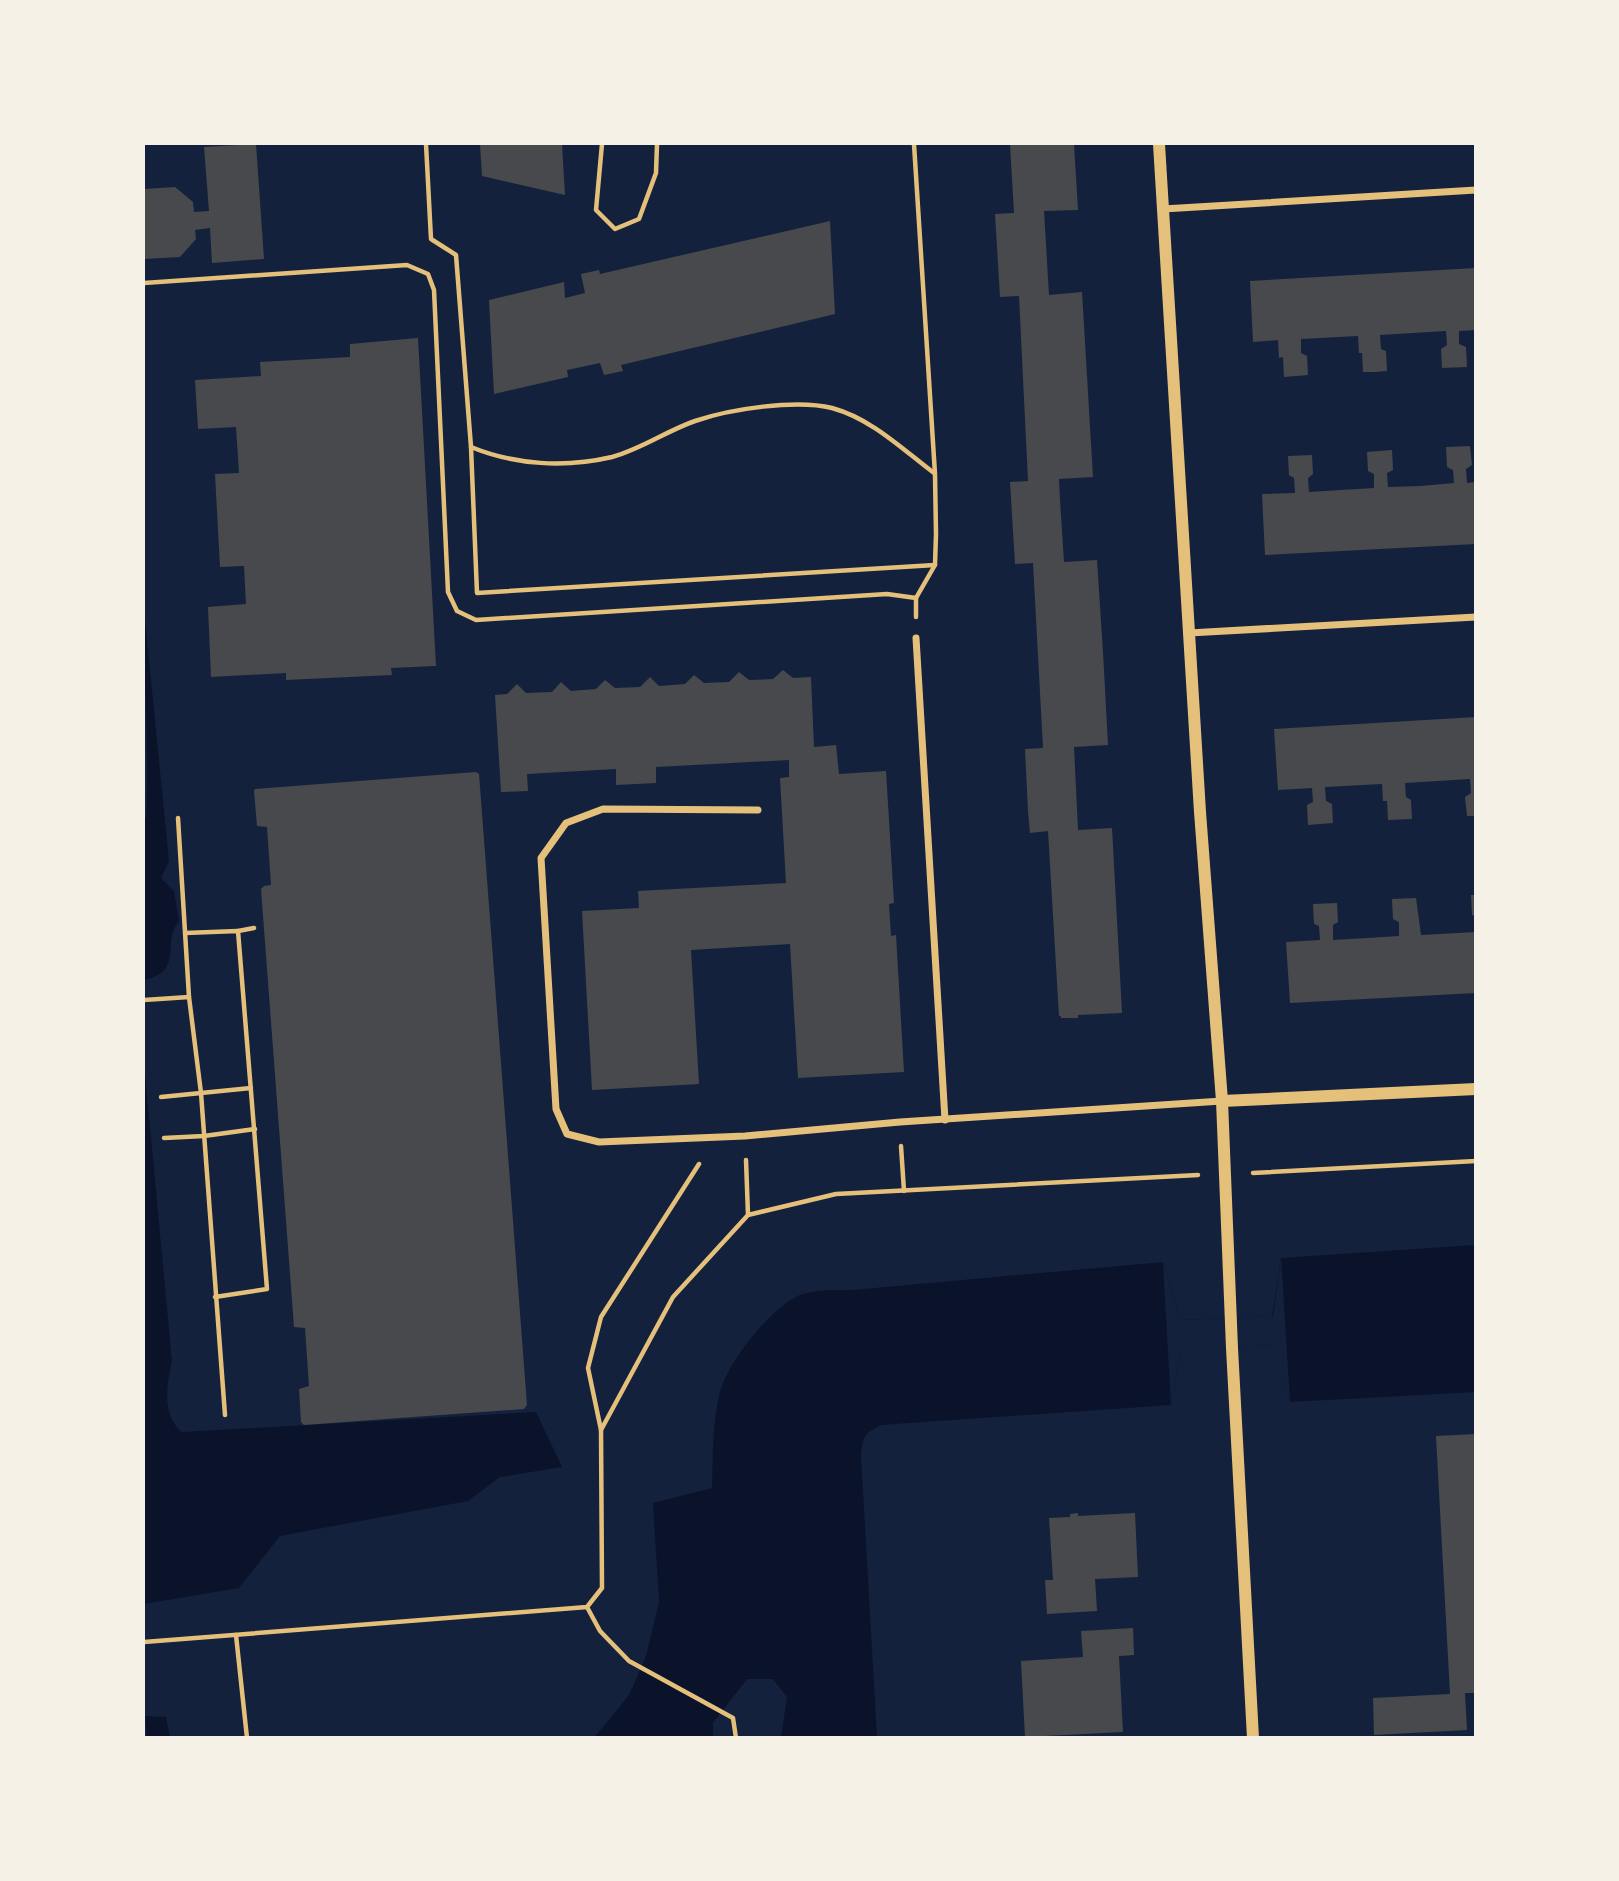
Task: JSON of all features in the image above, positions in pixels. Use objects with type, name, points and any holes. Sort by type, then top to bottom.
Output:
[{"type":"street","points":[[1159,144],[1208,936],[1222,1101],[1253,1738]]},
{"type":"street","points":[[1163,209],[1475,190]]},
{"type":"street","points":[[1189,633],[1475,617]]},
{"type":"street","points":[[916,638],[945,1121]]},
{"type":"street","points":[[758,810],[603,809],[566,824],[541,858],[556,1109],[567,1134],[599,1142],[745,1136],[900,1122],[1222,1101],[1475,1089]]},
{"type":"path","points":[[426,144],[431,239],[456,255],[471,447],[477,593],[935,565]]},
{"type":"path","points":[[602,144],[596,210],[615,229],[639,219],[656,173],[657,144]]},
{"type":"path","points":[[144,283],[407,265],[428,274],[434,290],[448,592],[457,611],[476,620],[887,594],[916,598],[935,565],[935,474],[914,144]]},
{"type":"path","points":[[471,447],[498,458],[555,463],[580,462],[611,457],[648,445],[695,421],[752,409],[804,405],[831,408],[882,431],[935,474]]},
{"type":"path","points":[[178,818],[189,997],[201,1093],[225,1415]]},
{"type":"path","points":[[185,933],[254,928]]},
{"type":"path","points":[[215,1297],[267,1289],[238,931]]},
{"type":"path","points":[[145,1000],[189,997]]},
{"type":"path","points":[[161,1097],[251,1088]]},
{"type":"path","points":[[900,1122],[904,1191]]},
{"type":"path","points":[[164,1138],[256,1129]]},
{"type":"path","points":[[745,1136],[748,1215]]},
{"type":"path","points":[[144,1643],[587,1607],[602,1588],[601,1430],[588,1368],[601,1317],[716,1137]]},
{"type":"path","points":[[601,1430],[673,1297],[748,1215],[836,1194],[1475,1161]]},
{"type":"path","points":[[587,1607],[600,1630],[629,1661],[733,1718],[736,1738]]},
{"type":"path","points":[[236,1635],[247,1738]]},
{"type":"water","points":[[144,609],[169,861],[161,878],[174,891],[179,921],[174,929],[170,955],[164,970],[157,976],[144,980],[144,818],[147,766]]},
{"type":"water","points":[[144,1063],[172,1361],[167,1399],[171,1417],[182,1432],[536,1412],[562,1467],[500,1477],[468,1501],[280,1536],[239,1588],[144,1604]]},
{"type":"water","points":[[1475,1245],[1475,1392],[1290,1402],[1274,1345],[1181,1349],[1171,1405],[881,1425],[868,1433],[861,1455],[877,1737],[781,1737],[787,1697],[773,1679],[747,1679],[713,1723],[713,1737],[594,1738],[629,1695],[646,1656],[659,1602],[653,1503],[712,1488],[713,1440],[720,1392],[741,1351],[764,1323],[789,1301],[806,1293],[820,1291],[1163,1262],[1180,1320],[1272,1316],[1281,1258]]},
{"type":"water","points":[[145,1716],[166,1717],[170,1737],[147,1737]]},
{"type":"pier","points":[[1281,1258],[1290,1402],[1273,1345],[1181,1350],[1171,1405],[1163,1262],[1180,1320],[1273,1316]]},
{"type":"building","points":[[256,144],[264,259],[212,263],[210,228],[195,230],[196,239],[180,257],[144,259],[144,189],[175,187],[193,202],[194,212],[209,211],[204,147]]},
{"type":"building","points":[[480,144],[562,144],[565,195],[482,176]]},
{"type":"building","points":[[1010,144],[1074,144],[1078,210],[1044,211],[1049,295],[1082,292],[1093,477],[1059,479],[1060,500],[1064,562],[1097,560],[1108,745],[1074,747],[1078,830],[1112,828],[1122,1013],[1078,1015],[1078,1018],[1059,1016],[1048,831],[1030,833],[1028,811],[1025,749],[1043,748],[1033,563],[1015,564],[1010,482],[1028,481],[1019,296],[1000,297],[995,214],[1014,213]]},
{"type":"building","points":[[830,221],[835,314],[621,365],[623,371],[604,375],[600,363],[567,370],[568,377],[494,394],[489,300],[564,282],[565,298],[585,293],[581,274],[599,270],[600,274]]},
{"type":"building","points":[[1476,268],[1476,330],[1459,331],[1459,344],[1466,347],[1467,367],[1442,368],[1441,349],[1447,345],[1446,331],[1380,335],[1381,349],[1386,351],[1387,371],[1376,372],[1363,372],[1358,336],[1301,339],[1301,353],[1307,356],[1308,375],[1284,377],[1283,357],[1279,358],[1278,340],[1253,342],[1250,281]]},
{"type":"building","points":[[418,338],[436,666],[391,668],[392,675],[286,680],[286,673],[211,677],[208,607],[246,604],[244,566],[220,567],[215,474],[239,473],[236,427],[198,429],[195,380],[261,376],[260,362],[350,357],[350,344]]},
{"type":"building","points":[[1470,446],[1472,465],[1466,469],[1467,483],[1476,482],[1476,544],[1265,555],[1262,494],[1295,493],[1294,478],[1289,475],[1288,456],[1312,455],[1313,474],[1308,478],[1309,492],[1374,488],[1374,474],[1368,471],[1367,452],[1392,450],[1393,470],[1387,473],[1388,487],[1421,486],[1454,483],[1453,470],[1447,467],[1446,447]]},
{"type":"building","points":[[783,670],[793,678],[811,677],[814,747],[836,745],[839,774],[886,771],[894,903],[889,904],[891,936],[896,935],[904,1072],[798,1078],[790,944],[691,950],[699,1084],[592,1090],[582,911],[639,908],[638,891],[786,883],[780,778],[789,777],[789,760],[656,767],[656,783],[616,785],[616,769],[527,774],[528,791],[501,792],[495,695],[507,694],[517,684],[526,693],[552,692],[561,682],[571,691],[596,689],[605,680],[615,688],[640,687],[650,677],[659,686],[685,684],[694,675],[704,683],[729,682],[739,672],[749,680],[773,679]]},
{"type":"building","points":[[1476,717],[1476,816],[1467,816],[1465,797],[1471,793],[1470,779],[1405,783],[1406,797],[1411,800],[1412,819],[1388,820],[1387,801],[1383,801],[1382,784],[1325,787],[1326,801],[1332,804],[1333,823],[1308,825],[1307,805],[1313,802],[1312,788],[1278,790],[1274,729]]},
{"type":"building","points":[[476,772],[479,774],[527,1405],[524,1409],[304,1425],[301,1422],[299,1389],[309,1386],[305,1328],[294,1327],[261,889],[271,885],[267,827],[257,826],[254,791]]},
{"type":"building","points":[[1471,895],[1476,895],[1476,916],[1472,915]]},
{"type":"building","points":[[1416,898],[1421,935],[1476,932],[1476,993],[1290,1003],[1286,942],[1320,940],[1319,926],[1314,924],[1313,904],[1337,903],[1338,922],[1333,925],[1333,940],[1399,936],[1399,922],[1393,919],[1392,899]]},
{"type":"building","points":[[1476,1434],[1476,1693],[1465,1693],[1467,1730],[1374,1735],[1373,1698],[1450,1694],[1436,1436]]},
{"type":"building","points":[[1078,1513],[1078,1516],[1135,1513],[1138,1577],[1095,1579],[1097,1611],[1047,1614],[1045,1580],[1053,1580],[1049,1518],[1070,1517],[1070,1514]]},
{"type":"building","points":[[1133,1628],[1134,1655],[1119,1656],[1123,1732],[1025,1737],[1021,1661],[1083,1657],[1081,1631]]}]
